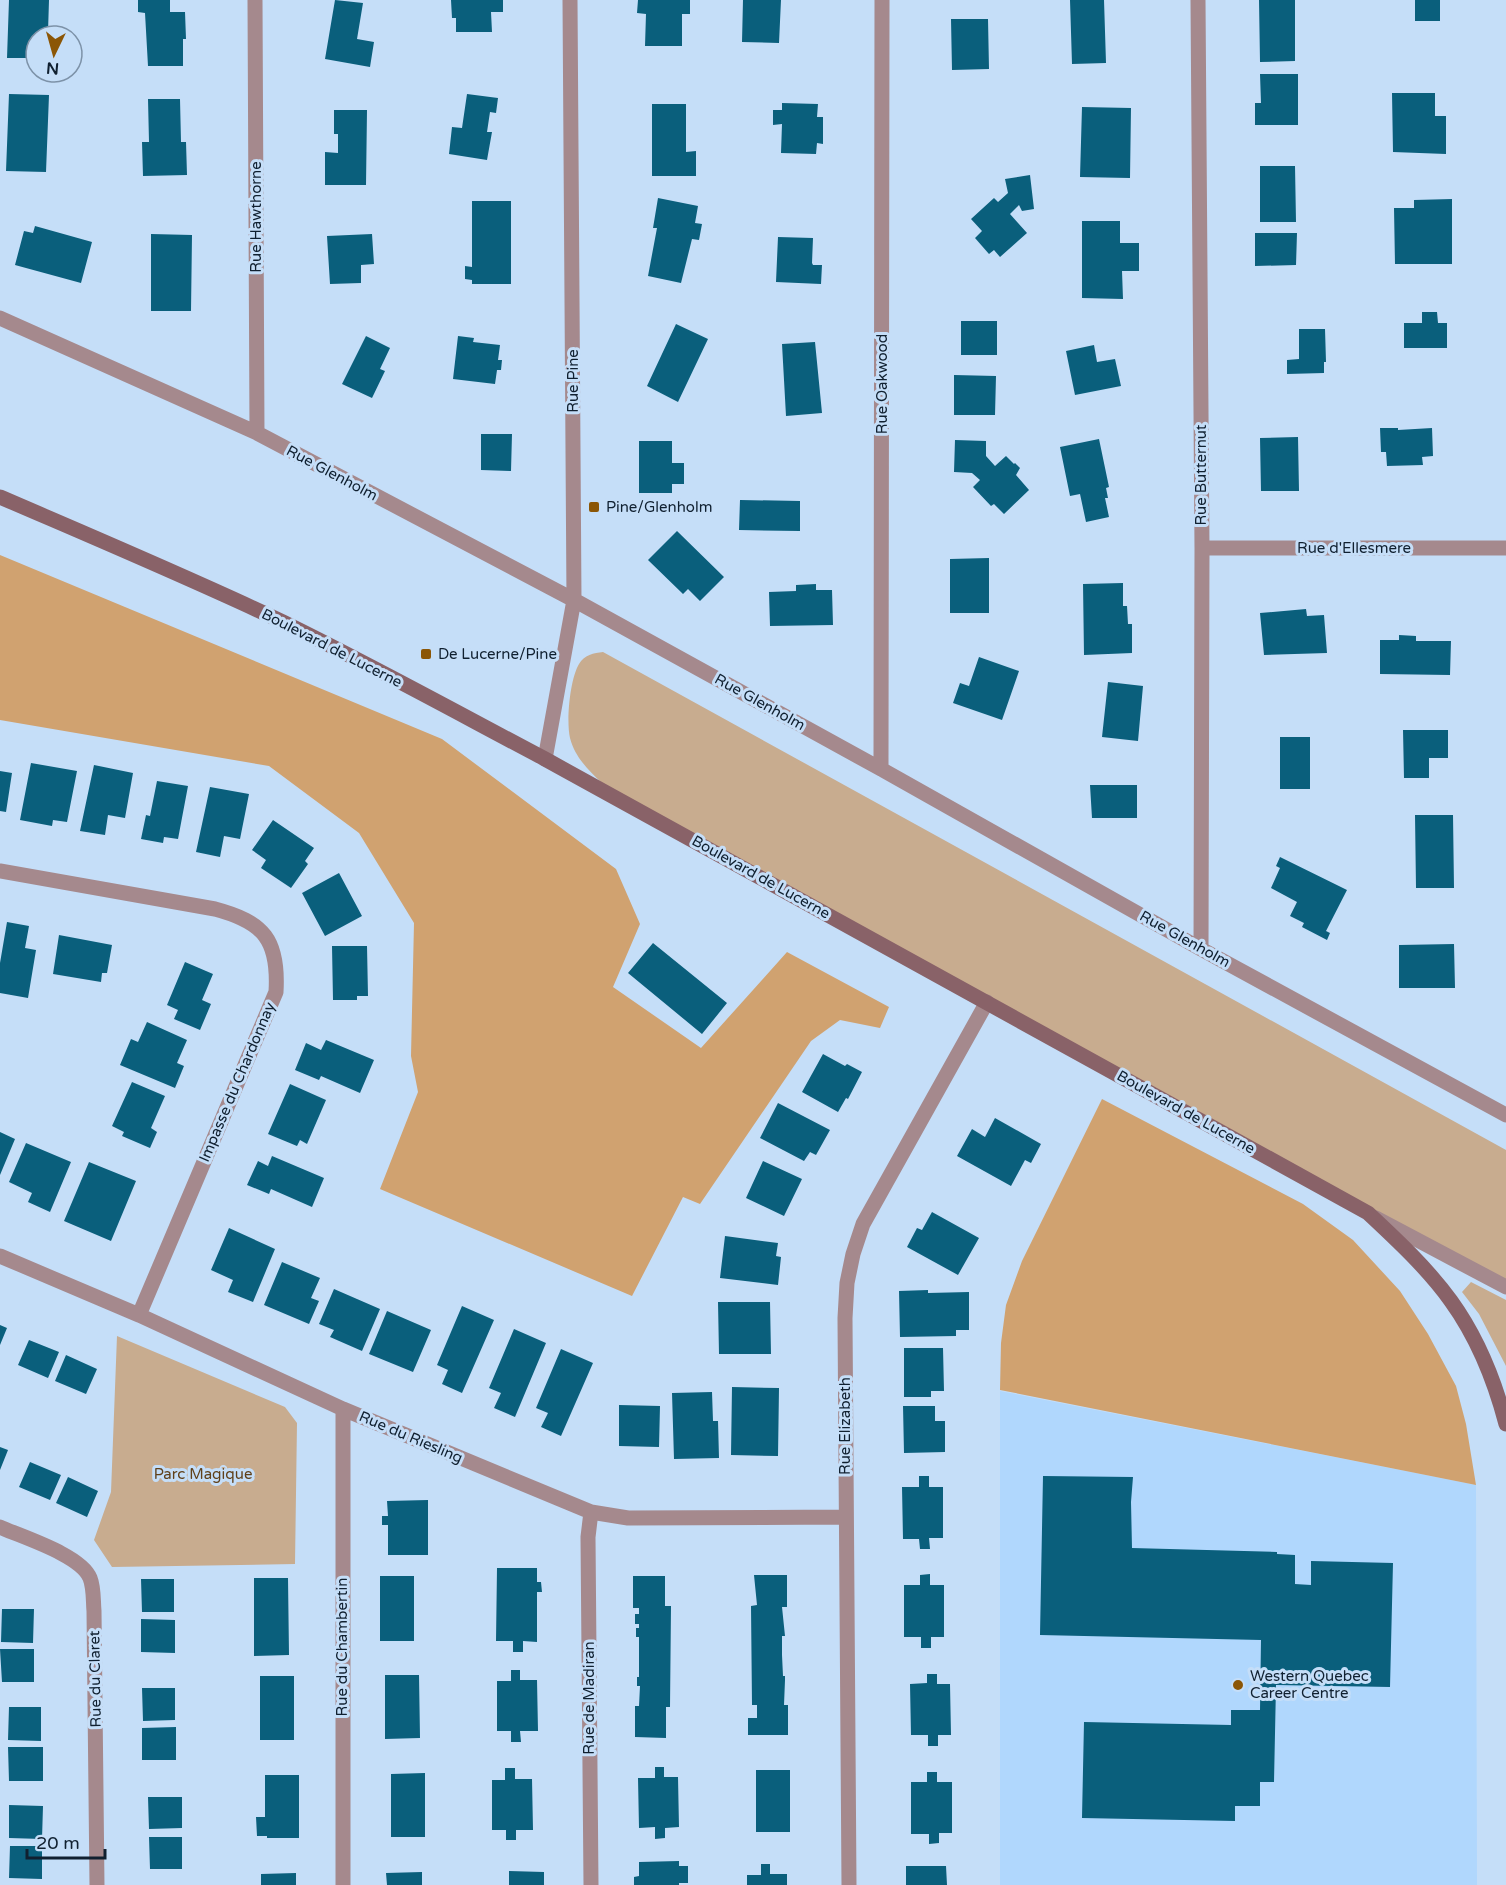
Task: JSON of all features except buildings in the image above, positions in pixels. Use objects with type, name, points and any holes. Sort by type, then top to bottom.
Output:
[{"type":"main road","name":"Boulevard de Lucerne","points":[[0,497],[285,624],[545,759],[1368,1213]]},
{"type":"main road","points":[[1368,1213],[1398,1241],[1452,1302],[1487,1367],[1506,1424]]},
{"type":"street","name":"Rue Hawthorne","points":[[255,0],[257,433]]},
{"type":"street","name":"Rue Pine","points":[[545,759],[574,600],[570,0]]},
{"type":"street","name":"Rue Oakwood","points":[[881,769],[882,0]]},
{"type":"street","name":"Rue Butternut","points":[[1198,0],[1202,548],[1201,950]]},
{"type":"street","name":"Rue Glenholm","points":[[0,318],[257,433],[574,600],[881,769],[1201,950],[1506,1115]]},
{"type":"street","name":"Rue d'Ellesmere","points":[[1202,548],[1506,548]]},
{"type":"street","name":"Impasse du Chardonnay","points":[[0,871],[235,914],[253,923],[266,936],[273,951],[277,970],[276,992],[138,1315]]},
{"type":"street","name":"Rue Elizabeth","points":[[849,1885],[845,1318],[847,1283],[863,1224],[987,1002]]},
{"type":"street","name":"Boulevard de Lucerne","points":[[1368,1213],[1506,1287]]},
{"type":"street","name":"Rue du Riesling","points":[[0,1256],[138,1315],[343,1409],[591,1512],[627,1518],[846,1516]]},
{"type":"street","name":"Rue du Chambertin","points":[[343,1409],[343,1885]]},
{"type":"street","name":"Rue de Madiran","points":[[591,1512],[588,1537],[591,1885]]},
{"type":"street","name":"Rue du Claret","points":[[0,1527],[70,1558],[83,1567],[90,1577],[94,1611],[97,1885]]},
{"type":"shaded area","points":[[0,555],[442,739],[616,869],[640,924],[613,987],[701,1048],[787,952],[889,1007],[880,1028],[840,1020],[811,1041],[700,1204],[683,1197],[632,1296],[380,1189],[418,1092],[411,1056],[414,923],[359,833],[269,766],[0,720]]},
{"type":"shaded area","points":[[1102,1099],[1303,1204],[1353,1240],[1400,1291],[1428,1334],[1456,1386],[1466,1424],[1476,1485],[1000,1390],[1001,1343],[1006,1305],[1022,1261]]},
{"type":"shaded area","name":"Western Quebec Career Centre","points":[[1000,1391],[1476,1485],[1477,1885],[1000,1885]]},
{"type":"green space","points":[[603,652],[1506,1150],[1506,1280],[1396,1227],[602,783],[575,751],[570,738],[568,721],[571,690],[579,664],[586,657]]},
{"type":"green space","points":[[1471,1282],[1506,1300],[1506,1366],[1479,1314],[1462,1292]]},
{"type":"green space","name":"Parc Magique","points":[[117,1336],[285,1407],[297,1423],[295,1564],[112,1567],[94,1540],[111,1492]]},
{"type":"place","name":"Pine/Glenholm","points":[[594,507]]},
{"type":"place","name":"De Lucerne/Pine","points":[[426,654]]},
{"type":"place","name":"Western Quebec Career Centre","points":[[1238,1685]]}]
